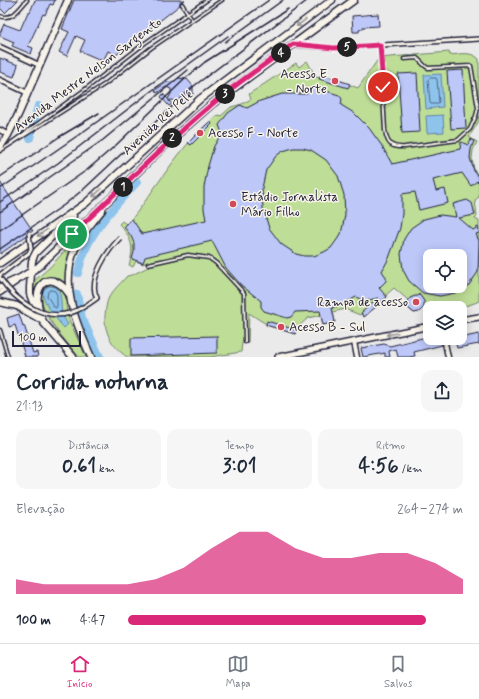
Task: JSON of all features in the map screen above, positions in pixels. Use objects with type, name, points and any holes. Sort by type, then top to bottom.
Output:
[{"type":"main road","points":[[0,147],[8,135],[28,93],[68,0]]},
{"type":"main road","name":"Avenida Rei Pelé","points":[[0,263],[86,203],[205,95],[332,0]]},
{"type":"main road","name":"Avenida Rei Pelé","points":[[0,287],[31,272],[167,144],[212,104],[354,0]]},
{"type":"main road","points":[[167,129],[167,144]]},
{"type":"main road","points":[[91,357],[73,315],[69,276],[74,250],[87,230],[114,195]]},
{"type":"main road","points":[[73,357],[37,313],[30,294],[31,272],[32,261],[35,253],[86,203]]},
{"type":"main road","points":[[44,323],[40,314],[38,301],[38,292],[42,284],[55,281],[62,285],[70,295]]},
{"type":"main road","points":[[0,302],[14,304],[44,323]]},
{"type":"street","points":[[293,44],[334,48],[479,39]]},
{"type":"street","points":[[0,47],[39,65]]},
{"type":"street","points":[[0,80],[28,93]]},
{"type":"street","points":[[0,130],[8,135]]},
{"type":"street","points":[[0,275],[31,251],[29,234]]},
{"type":"street","points":[[0,278],[9,291],[36,310],[58,315],[74,312],[97,298],[94,288],[99,268],[108,252],[120,238]]},
{"type":"street","name":"Avenida Rei Pelé","points":[[0,293],[20,278]]},
{"type":"street","points":[[467,319],[479,317]]},
{"type":"street","points":[[278,357],[423,327]]},
{"type":"street","points":[[354,342],[357,357]]},
{"type":"street","points":[[445,345],[448,357]]},
{"type":"lane","points":[[0,16],[6,18],[11,16],[27,0]]},
{"type":"lane","name":"Avenida Mestre Nelson Sargento","points":[[0,151],[83,91],[145,43],[207,0]]},
{"type":"lane","name":"Avenida Mestre Nelson Sargento","points":[[0,151],[105,84],[151,48],[222,0]]},
{"type":"lane","points":[[182,4],[192,20]]},
{"type":"lane","points":[[380,45],[385,130],[386,138],[390,145],[397,148],[458,140],[470,128],[478,108],[471,66],[428,68],[416,58],[404,59]]},
{"type":"lane","points":[[148,264],[188,255],[208,258],[216,263],[244,293],[245,342]]},
{"type":"lane","points":[[0,330],[8,357]]},
{"type":"green space","points":[[449,52],[450,55],[469,54],[476,56],[479,59],[479,121],[469,137],[477,142],[473,150],[472,159],[474,169],[479,177],[479,197],[475,200],[477,216],[475,219],[479,221],[479,301],[467,306],[467,301],[423,301],[423,308],[419,312],[414,313],[408,308],[408,300],[394,288],[386,295],[387,297],[364,317],[361,314],[360,315],[345,309],[333,312],[335,322],[323,325],[321,315],[308,318],[299,326],[295,334],[266,325],[249,313],[248,342],[242,343],[241,352],[210,357],[127,357],[122,353],[110,339],[106,328],[105,315],[107,302],[113,291],[127,276],[148,267],[148,262],[143,264],[136,261],[133,267],[129,265],[132,247],[129,238],[119,224],[122,221],[126,224],[135,215],[184,148],[218,115],[221,116],[231,107],[242,104],[251,99],[249,94],[296,63],[299,67],[307,61],[316,77],[320,78],[321,74],[358,88],[379,58]]},
{"type":"green space","points":[[81,233],[70,258],[66,285],[61,282],[40,283],[36,290],[36,304],[33,293],[34,281],[50,267]]},
{"type":"green space","points":[[54,284],[62,288],[65,294],[67,313],[70,322],[86,357],[79,357],[59,333],[46,313],[42,303],[42,294],[46,286]]},
{"type":"water","points":[[441,74],[443,107],[426,109],[424,75]]},
{"type":"water","points":[[443,115],[444,132],[427,133],[426,116]]},
{"type":"water","points":[[50,286],[56,287],[60,293],[62,314],[68,324],[64,328],[51,311],[43,296],[44,290]]},
{"type":"building","points":[[0,0],[18,0],[5,13],[0,8]]},
{"type":"building","points":[[35,0],[55,0],[53,5],[50,4],[45,15],[43,14],[28,46],[33,48],[31,54],[12,46],[14,42],[0,36],[0,33],[4,24],[20,30]]},
{"type":"building","points":[[74,0],[185,0],[180,2],[180,5],[116,55],[108,51],[103,61],[80,51],[85,40],[76,36],[67,56],[59,52],[69,32],[62,29]]},
{"type":"building","points":[[378,14],[379,26],[363,27],[363,29],[359,30],[359,32],[353,32],[352,16]]},
{"type":"building","points":[[0,58],[18,65],[14,77],[0,72]]},
{"type":"building","points":[[463,70],[466,128],[451,129],[447,71]]},
{"type":"building","points":[[417,73],[420,132],[402,133],[398,74]]},
{"type":"building","name":"Acesso E - Norte","points":[[321,74],[350,84],[348,88],[319,79]]},
{"type":"building","points":[[178,78],[187,79],[193,86],[193,95],[186,101],[168,100],[172,104],[169,106],[161,97],[163,94],[168,99],[171,94],[171,89],[166,87],[157,93],[155,90],[167,82],[175,81]]},
{"type":"building","name":"Estádio Jornalista Mário Filho","points":[[314,87],[339,95],[342,99],[341,105],[354,113],[369,128],[382,146],[392,164],[460,149],[461,142],[468,145],[471,139],[474,141],[470,158],[474,171],[479,178],[479,183],[477,181],[471,186],[462,173],[433,180],[436,191],[445,189],[448,203],[419,210],[415,192],[402,194],[400,228],[389,258],[382,271],[386,277],[386,281],[379,288],[387,297],[364,317],[361,313],[378,298],[364,301],[356,297],[342,305],[332,308],[335,322],[323,325],[320,311],[295,312],[291,317],[287,318],[264,311],[261,307],[261,301],[241,285],[226,268],[212,241],[145,257],[143,263],[132,259],[134,243],[124,227],[132,219],[142,234],[206,220],[204,209],[204,187],[208,166],[214,146],[222,133],[219,125],[228,113],[240,105],[247,108],[260,101],[282,94],[307,94],[310,89]],"holes":[[[293,148],[311,150],[326,160],[338,176],[344,195],[345,215],[341,234],[331,248],[314,256],[296,254],[281,244],[269,228],[263,209],[262,188],[266,170],[276,156],[283,151]]]},
{"type":"building","name":"Acesso F - Norte","points":[[210,121],[212,124],[191,145],[188,143]]},
{"type":"building","points":[[0,182],[33,231],[28,231],[26,236],[0,254]]},
{"type":"building","points":[[467,200],[472,203],[475,215],[459,218],[473,230],[478,227],[479,233],[476,234],[479,241],[478,272],[467,286],[467,249],[423,249],[423,293],[409,281],[403,270],[401,254],[404,239],[411,228],[424,219],[440,215],[456,217],[453,204]]},
{"type":"building","points":[[423,293],[455,293],[440,296]]},
{"type":"building","name":"Rampa de acesso","points":[[419,294],[424,301],[423,308],[419,312],[414,313],[408,308],[407,303],[410,298],[418,296]]},
{"type":"building","points":[[19,314],[33,353],[37,352],[38,357],[24,357],[25,356],[15,325],[9,327],[7,318]]},
{"type":"building","name":"Acesso B - Sul","points":[[267,321],[296,330],[295,334],[266,325]]},
{"type":"building","points":[[479,334],[479,344],[457,348],[456,345],[467,345],[467,336]]},
{"type":"building","points":[[217,336],[217,353],[131,356],[131,338]]},
{"type":"building","points":[[423,338],[423,345],[442,345],[414,352],[415,356],[409,357],[398,357],[396,349],[389,351],[390,357],[385,357],[385,353],[363,357],[361,348],[384,344],[390,346]]},
{"type":"waterway","points":[[30,138],[38,106]]},
{"type":"waterway","points":[[78,273],[87,246],[101,224],[137,182]]},
{"type":"waterway","points":[[77,294],[82,318],[100,357]]},
{"type":"railway","points":[[0,189],[269,0]]},
{"type":"railway","points":[[225,42],[283,0]]},
{"type":"railway","points":[[0,249],[64,205],[85,188],[194,86],[308,0]]},
{"type":"railway","points":[[0,230],[87,170],[115,146],[186,78],[205,62],[288,9]]},
{"type":"railway","points":[[0,202],[58,163],[150,92],[228,36]]},
{"type":"railway","points":[[0,212],[103,140],[188,70]]},
{"type":"railway","points":[[0,177],[59,137],[99,113]]},
{"type":"place","name":"Acesso E - Norte","points":[[335,81]]},
{"type":"place","name":"Acesso F - Norte","points":[[200,133]]},
{"type":"place","name":"Estádio Jornalista Mário Filho","points":[[233,204]]},
{"type":"place","name":"Rampa de acesso","points":[[416,302]]},
{"type":"place","name":"Acesso B - Sul","points":[[281,327]]},
{"type":"route","points":[[72,234],[162,148],[212,104],[293,44],[334,48],[380,45],[383,87]]}]
